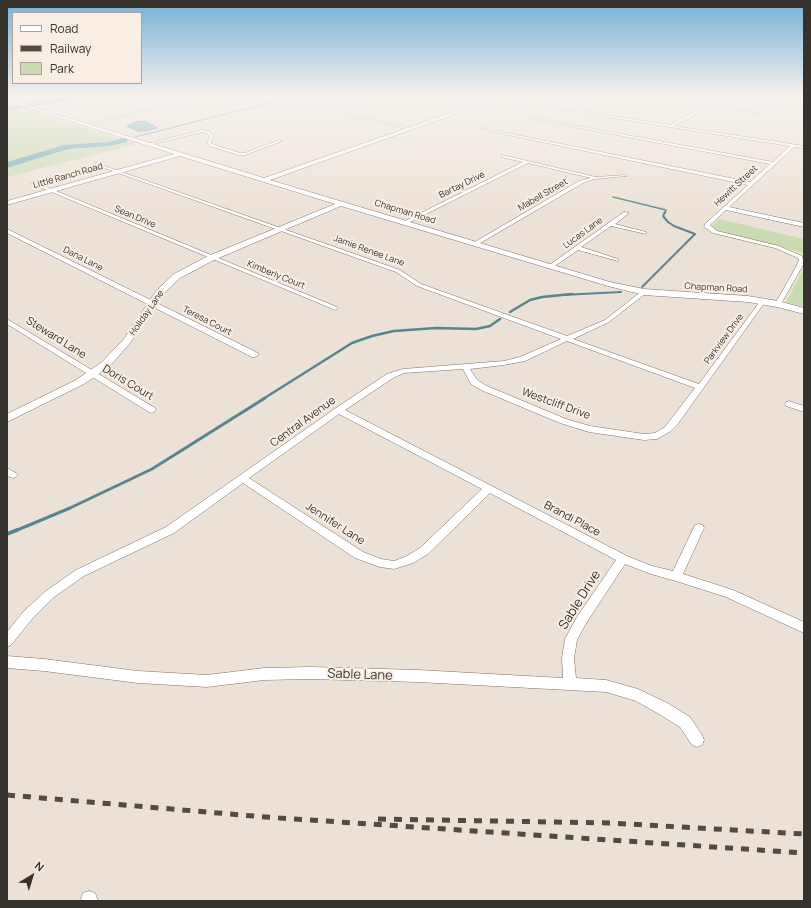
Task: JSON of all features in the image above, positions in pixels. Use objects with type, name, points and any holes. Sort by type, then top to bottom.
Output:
[{"type":"street","name":"Chapman Road","points":[[130,138],[341,204],[608,284],[644,292],[763,301],[804,311]]},
{"type":"street","points":[[149,144],[170,138]]},
{"type":"street","points":[[211,138],[209,143],[211,145],[240,154],[245,154],[280,141]]},
{"type":"street","points":[[264,180],[384,138]]},
{"type":"street","points":[[528,138],[751,184]]},
{"type":"street","points":[[640,138],[774,163]]},
{"type":"street","points":[[749,138],[804,147]]},
{"type":"street","name":"Hewitt Street","points":[[778,304],[802,260],[785,250],[710,230],[707,225],[792,145]]},
{"type":"street","name":"Little Ranch Road","points":[[7,203],[179,154]]},
{"type":"street","points":[[502,156],[599,178]]},
{"type":"street","name":"Bartay Drive","points":[[404,222],[528,162]]},
{"type":"street","name":"Jamie Renee Lane","points":[[98,164],[398,271],[419,285],[434,291],[700,386]]},
{"type":"street","name":"Mabell Street","points":[[475,244],[581,182],[599,178],[625,176]]},
{"type":"street","name":"Sean Drive","points":[[32,182],[211,258]]},
{"type":"street","name":"Holiday Lane","points":[[7,418],[53,396],[93,374],[117,354],[151,303],[177,276],[211,258],[341,204]]},
{"type":"street","points":[[726,208],[804,226]]},
{"type":"street","name":"Lucas Lane","points":[[550,267],[626,213]]},
{"type":"street","points":[[610,224],[644,233]]},
{"type":"street","name":"Dana Lane","points":[[7,231],[151,303]]},
{"type":"street","points":[[576,248],[616,260]]},
{"type":"street","name":"Kimberly Court","points":[[211,258],[335,308]]},
{"type":"street","name":"Central Avenue","points":[[7,641],[28,615],[50,594],[80,572],[170,530],[339,410],[390,376],[409,371],[504,363],[522,359],[607,321],[644,292]]},
{"type":"street","name":"Parkview Drive","points":[[700,386],[763,301]]},
{"type":"street","name":"Teresa Court","points":[[151,303],[255,355]]},
{"type":"street","name":"Steward Lane","points":[[7,321],[93,374]]},
{"type":"street","name":"Westcliff Drive","points":[[465,367],[474,382],[484,388],[563,421],[589,429],[644,437],[657,436],[668,429],[700,386]]},
{"type":"street","name":"Doris Court","points":[[93,374],[152,410]]},
{"type":"street","points":[[789,404],[804,409]]},
{"type":"street","name":"Brandi Place","points":[[339,410],[623,559],[651,570],[676,576],[729,594],[804,628]]},
{"type":"street","name":"Jennifer Lane","points":[[243,479],[359,555],[380,563],[394,565],[409,560],[424,551],[489,488]]},
{"type":"street","points":[[676,576],[699,528]]},
{"type":"street","name":"Sable Drive","points":[[570,683],[568,658],[571,639],[581,621],[623,559]]},
{"type":"street","name":"Sable Lane","points":[[7,662],[44,665],[138,677],[207,681],[264,674],[310,673],[570,683],[606,686],[638,695],[664,709],[684,722],[697,740]]},
{"type":"green space","points":[[7,138],[119,138],[136,144],[7,177]]},
{"type":"green space","points":[[719,219],[804,239],[804,253],[716,230],[712,226]]},
{"type":"green space","points":[[804,268],[804,307],[786,302]]},
{"type":"waterway","points":[[7,165],[67,147],[108,144],[124,140]]},
{"type":"waterway","points":[[613,197],[666,210],[665,213]]},
{"type":"waterway","points":[[642,287],[695,234],[674,226],[668,222],[663,216],[665,212]]},
{"type":"waterway","points":[[562,295],[621,292]]},
{"type":"waterway","points":[[562,295],[572,294]]},
{"type":"waterway","points":[[510,312],[530,300],[562,295]]},
{"type":"waterway","points":[[263,399],[352,343],[372,336],[394,331],[436,328],[476,329],[490,326],[500,319]]},
{"type":"waterway","points":[[15,531],[70,508],[152,469],[265,398]]},
{"type":"waterway","points":[[7,534],[17,530]]},
{"type":"railway","points":[[7,795],[265,817],[804,853]]},
{"type":"railway","points":[[378,819],[610,823],[804,834]]}]
